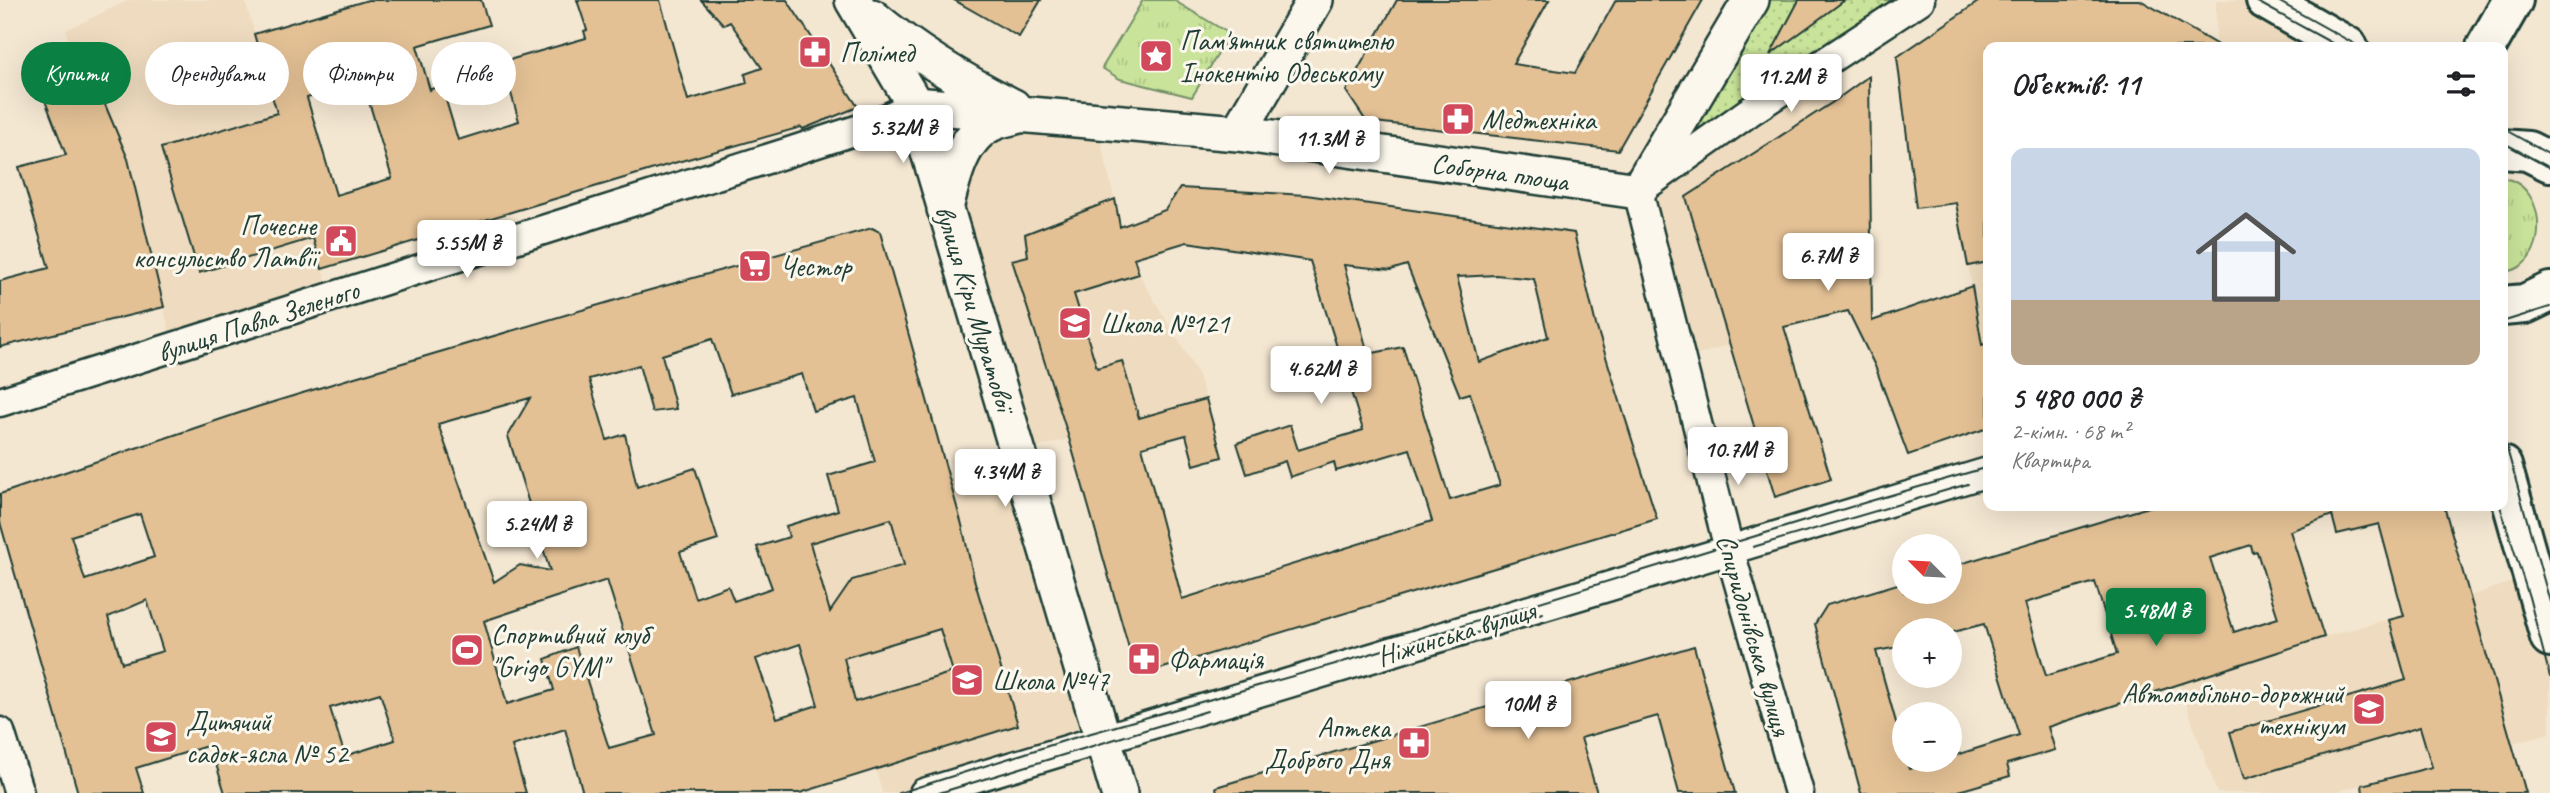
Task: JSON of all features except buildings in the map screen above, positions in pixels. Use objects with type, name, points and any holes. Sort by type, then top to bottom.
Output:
[{"type":"main road","points":[[2266,0],[2339,42]]},
{"type":"main road","points":[[2489,42],[2513,0]]},
{"type":"main road","points":[[2508,138],[2546,160]]},
{"type":"main road","points":[[2508,149],[2521,150],[2546,160]]},
{"type":"main road","points":[[2508,487],[2550,637]]},
{"type":"street","name":"Соборна площа","points":[[853,0],[900,40],[1025,114]]},
{"type":"street","name":"Соборна площа","points":[[853,0],[915,105],[1238,133],[1638,191]]},
{"type":"street","points":[[1238,133],[1315,0]]},
{"type":"street","points":[[1638,191],[1751,0]]},
{"type":"street","points":[[1638,191],[1749,112],[1920,0]]},
{"type":"street","name":"вулиця Кіри Муратової","points":[[915,105],[1119,793]]},
{"type":"street","name":"вулиця Павла Зеленого","points":[[0,402],[786,153],[872,125],[915,105]]},
{"type":"street","points":[[946,209],[953,174],[968,144],[990,123],[1025,114]]},
{"type":"street","name":"Спиридонівська вулиця","points":[[1638,191],[1729,550],[1799,793]]},
{"type":"street","name":"Ніжинська вулиця","points":[[924,793],[1983,474]]},
{"type":"street","points":[[0,732],[19,793]]},
{"type":"shaded area","points":[[129,0],[245,0],[257,42],[145,42],[145,105],[275,105],[333,304],[174,352],[148,243],[118,136],[105,105],[131,105],[131,42],[69,42],[66,30]]},
{"type":"shaded area","points":[[2216,0],[2255,0],[2330,42],[2216,42]]},
{"type":"shaded area","points":[[1831,66],[1846,312],[1784,327],[1683,360],[1640,192]]},
{"type":"shaded area","name":"Школа №121","points":[[917,107],[1097,123],[1120,224],[1128,224],[1139,274],[1197,372],[1206,399],[1020,453]]},
{"type":"shaded area","points":[[1983,263],[1983,354],[1981,333],[1968,266]]},
{"type":"shaded area","name":"Школа №47","points":[[1016,455],[1101,737],[917,793],[882,793],[844,658],[815,627],[786,526],[949,478]]},
{"type":"shaded area","name":"Автомобільно-дорожний технікум","points":[[2530,576],[2550,647],[2550,733],[2331,793],[2217,793],[2179,684],[2324,637],[2470,596]]},
{"type":"green space","points":[[1143,0],[1173,0],[1230,34],[1192,97],[1120,79],[1102,68]]},
{"type":"green space","points":[[1751,0],[1920,0],[1638,191]]},
{"type":"green space","points":[[2508,180],[2518,184],[2529,195],[2536,210],[2538,226],[2536,243],[2529,257],[2518,267],[2508,270]]},
{"type":"tram line","points":[[2254,0],[2330,42]]},
{"type":"tram line","points":[[2276,0],[2351,42]]},
{"type":"tram line","points":[[2508,131],[2550,155]]},
{"type":"tram line","points":[[2508,145],[2550,168]]},
{"type":"tram line","points":[[2508,320],[2550,307]]},
{"type":"tram line","points":[[2508,452],[2550,602]]},
{"type":"tram line","points":[[899,793],[1070,739],[1360,657],[1983,468]]},
{"type":"tram line","points":[[1753,547],[1968,484]]},
{"type":"tram line","points":[[2502,511],[2529,597],[2550,677]]},
{"type":"tram line","points":[[1446,642],[1543,613]]},
{"type":"tram line","points":[[939,793],[1207,711]]},
{"type":"place","name":"Полімед","points":[[815,52]]},
{"type":"place","name":"Пам'ятник святителю Інокентію Одеському","points":[[1156,56]]},
{"type":"place","name":"Медтехніка","points":[[1458,119]]},
{"type":"place","name":"Почесне консульство Латвії","points":[[341,241]]},
{"type":"place","name":"Честор","points":[[755,266]]},
{"type":"place","name":"Школа №121","points":[[1075,323]]},
{"type":"place","name":"Спортивний клуб \"Grigo GYM\"","points":[[467,650]]},
{"type":"place","name":"Фармація","points":[[1144,659]]},
{"type":"place","name":"Школа №47","points":[[967,680]]},
{"type":"place","name":"Автомобільно-дорожний технікум","points":[[2369,709]]},
{"type":"place","name":"Дитячий садок-ясла № 52","points":[[161,737]]},
{"type":"place","name":"Аптека Доброго Дня","points":[[1414,743]]}]
